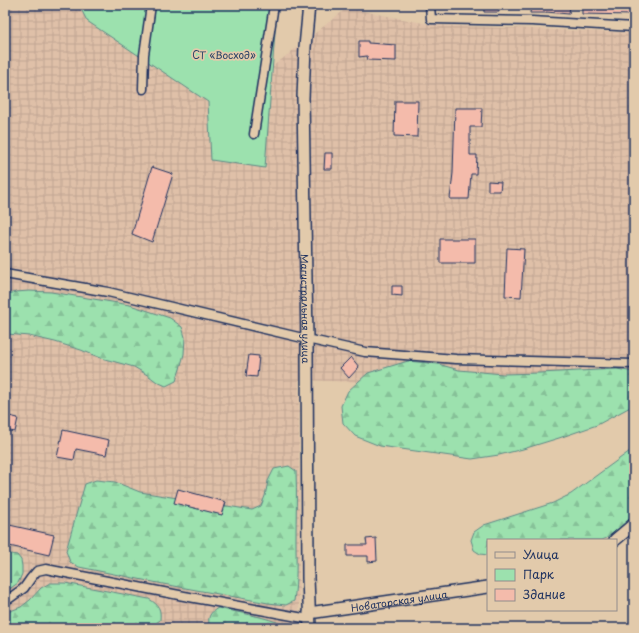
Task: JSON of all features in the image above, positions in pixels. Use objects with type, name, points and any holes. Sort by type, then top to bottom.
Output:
[{"type":"main road","name":"Магистральная улица","points":[[309,5],[303,98],[309,620]]},
{"type":"main road","points":[[616,539],[634,524]]},
{"type":"main road","name":"Новаторская улица","points":[[309,620],[487,587]]},
{"type":"street","points":[[143,89],[144,55],[151,5]]},
{"type":"street","points":[[254,134],[274,5]]},
{"type":"street","points":[[430,5],[431,19],[532,21],[634,27]]},
{"type":"street","points":[[5,274],[108,292],[365,352],[456,359],[634,364]]},
{"type":"street","points":[[5,600],[24,588],[37,571],[46,569],[309,620]]},
{"type":"shaded area","points":[[5,5],[108,5],[226,103],[347,8],[433,25],[634,33],[634,391],[299,380],[299,628],[5,628]]},
{"type":"green space","name":"СТ «Восход»","points":[[79,5],[277,5],[265,168],[211,160],[208,102],[87,21]]},
{"type":"green space","points":[[29,291],[51,292],[130,305],[170,318],[182,327],[185,337],[184,354],[176,381],[166,386],[134,367],[101,358],[55,342],[29,336],[7,334],[5,332],[5,295]]},
{"type":"green space","points":[[408,361],[438,364],[459,370],[503,374],[617,369],[634,372],[634,405],[597,425],[559,438],[499,455],[472,459],[380,446],[355,436],[343,423],[341,406],[348,391],[368,373]]},
{"type":"green space","points":[[634,449],[634,515],[607,538],[487,539],[487,555],[480,554],[474,550],[471,540],[474,532],[484,525],[553,503],[571,494]]},
{"type":"green space","points":[[289,466],[296,471],[296,586],[294,601],[286,605],[163,584],[79,567],[70,562],[66,551],[85,484],[96,480],[115,482],[140,492],[252,510],[261,506],[268,481],[274,469]]},
{"type":"green space","points":[[5,553],[17,555],[21,560],[22,574],[18,583],[5,592]]},
{"type":"green space","points":[[50,583],[65,583],[149,599],[159,608],[160,620],[155,624],[154,628],[5,628],[5,613],[21,607],[41,588]]},
{"type":"green space","points":[[218,608],[265,618],[282,624],[287,628],[210,628],[210,616]]},
{"type":"building","points":[[484,5],[499,5],[499,12],[484,12]]},
{"type":"building","points":[[531,5],[570,5],[569,14],[546,12],[530,13]]},
{"type":"building","points":[[582,5],[634,5],[634,15],[582,14]]},
{"type":"building","points":[[359,41],[396,45],[396,61],[368,60],[367,56],[359,57]]},
{"type":"building","points":[[395,101],[418,101],[417,137],[394,136]]},
{"type":"building","points":[[455,108],[482,108],[481,127],[470,127],[470,155],[477,155],[476,174],[471,174],[469,199],[450,199],[453,173]]},
{"type":"building","points":[[325,153],[332,153],[332,169],[324,169]]},
{"type":"building","points":[[152,167],[173,174],[152,242],[132,234]]},
{"type":"building","points":[[488,181],[501,182],[500,191],[488,191]]},
{"type":"building","points":[[440,239],[475,239],[475,263],[440,263]]},
{"type":"building","points":[[507,248],[524,249],[521,297],[505,296]]},
{"type":"building","points":[[392,286],[402,286],[402,296],[392,295]]},
{"type":"building","points":[[249,355],[259,356],[257,377],[246,376]]},
{"type":"building","points":[[351,357],[359,367],[349,378],[340,368]]},
{"type":"building","points":[[5,415],[18,418],[15,432],[5,430]]},
{"type":"building","points":[[63,430],[109,440],[106,455],[76,449],[74,460],[57,457]]},
{"type":"building","points":[[178,489],[226,502],[222,515],[174,503]]},
{"type":"building","points":[[5,524],[54,535],[49,555],[5,545]]},
{"type":"building","points":[[376,538],[377,561],[368,562],[368,556],[347,556],[347,545],[367,545],[366,539]]}]
